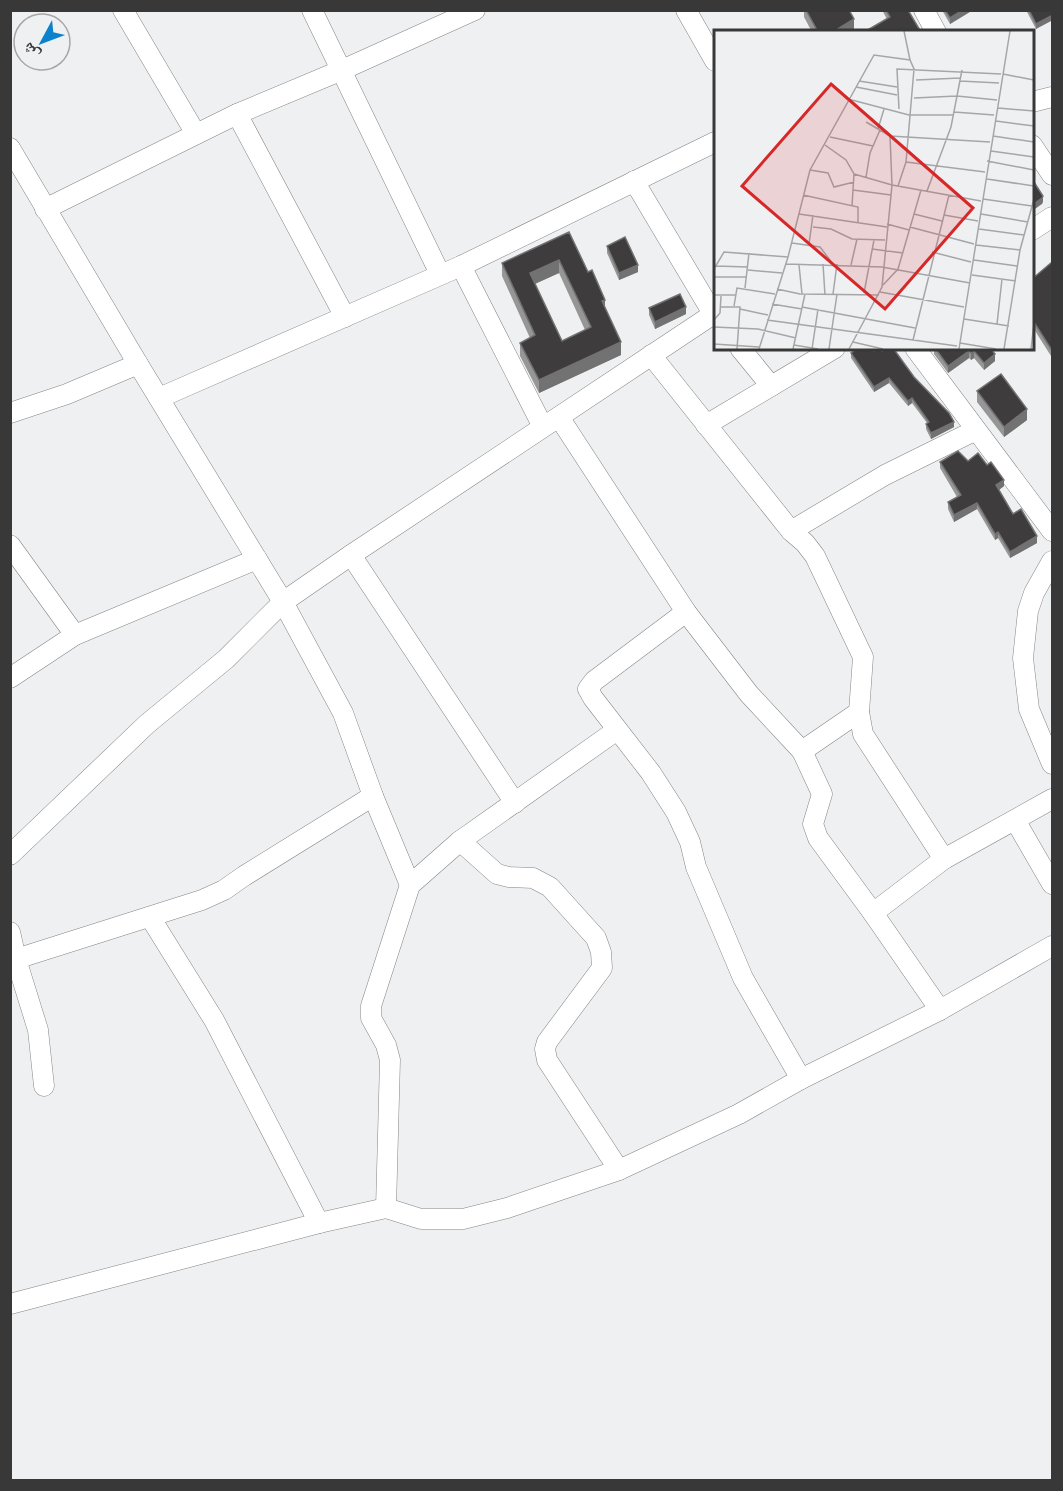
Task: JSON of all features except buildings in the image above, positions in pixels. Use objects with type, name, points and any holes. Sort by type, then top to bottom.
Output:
[{"type":"street","points":[[123,10],[196,134]]},
{"type":"street","points":[[312,10],[440,274]]},
{"type":"street","points":[[686,10],[714,59]]},
{"type":"street","points":[[924,10],[935,30]]},
{"type":"street","points":[[45,209],[237,114],[473,11]]},
{"type":"street","points":[[1033,102],[1053,97]]},
{"type":"street","points":[[237,114],[345,317]]},
{"type":"street","points":[[159,398],[461,266],[714,142]]},
{"type":"street","points":[[1033,146],[1053,175]]},
{"type":"street","points":[[10,148],[283,602],[343,713],[373,796],[410,885]]},
{"type":"street","points":[[10,855],[147,724],[226,659],[283,602],[714,315],[634,182]]},
{"type":"street","points":[[1033,229],[1053,217]]},
{"type":"street","points":[[461,266],[543,427]]},
{"type":"street","points":[[742,350],[771,386]]},
{"type":"street","points":[[706,425],[832,350]]},
{"type":"street","points":[[916,350],[976,430],[1049,519]]},
{"type":"street","points":[[651,355],[790,531],[805,543],[815,556],[863,657],[859,711],[863,734],[944,860]]},
{"type":"street","points":[[10,413],[67,394],[138,364]]},
{"type":"street","points":[[559,417],[686,612],[749,694],[801,751],[822,794],[813,824],[818,838],[940,1010]]},
{"type":"street","points":[[790,531],[885,475],[976,430]]},
{"type":"street","points":[[10,545],[75,635]]},
{"type":"street","points":[[351,555],[515,803]]},
{"type":"street","points":[[10,678],[75,635],[257,559]]},
{"type":"street","points":[[1053,561],[1034,593],[1028,611],[1023,658],[1029,709],[1053,764]]},
{"type":"street","points":[[686,612],[594,681],[588,688],[593,698],[651,773],[676,812],[690,842],[696,867],[743,978],[801,1079]]},
{"type":"street","points":[[801,751],[859,711]]},
{"type":"street","points":[[386,1208],[390,1060],[386,1045],[371,1018],[370,1006],[410,885],[460,841],[617,729]]},
{"type":"street","points":[[16,970],[150,916],[202,900],[224,890],[373,796]]},
{"type":"street","points":[[873,913],[944,860],[1053,799]]},
{"type":"street","points":[[1015,820],[1053,884]]},
{"type":"street","points":[[460,841],[497,874],[533,878],[550,887],[596,938],[601,952],[602,968],[547,1042],[545,1049],[547,1059],[619,1170]]},
{"type":"street","points":[[150,916],[214,1020],[320,1223]]},
{"type":"street","points":[[10,932],[16,970],[38,1030],[44,1086]]},
{"type":"street","points":[[10,1304],[386,1208],[421,1220],[463,1219],[507,1208],[619,1170],[739,1114],[801,1079],[940,1010],[1053,946]]}]
